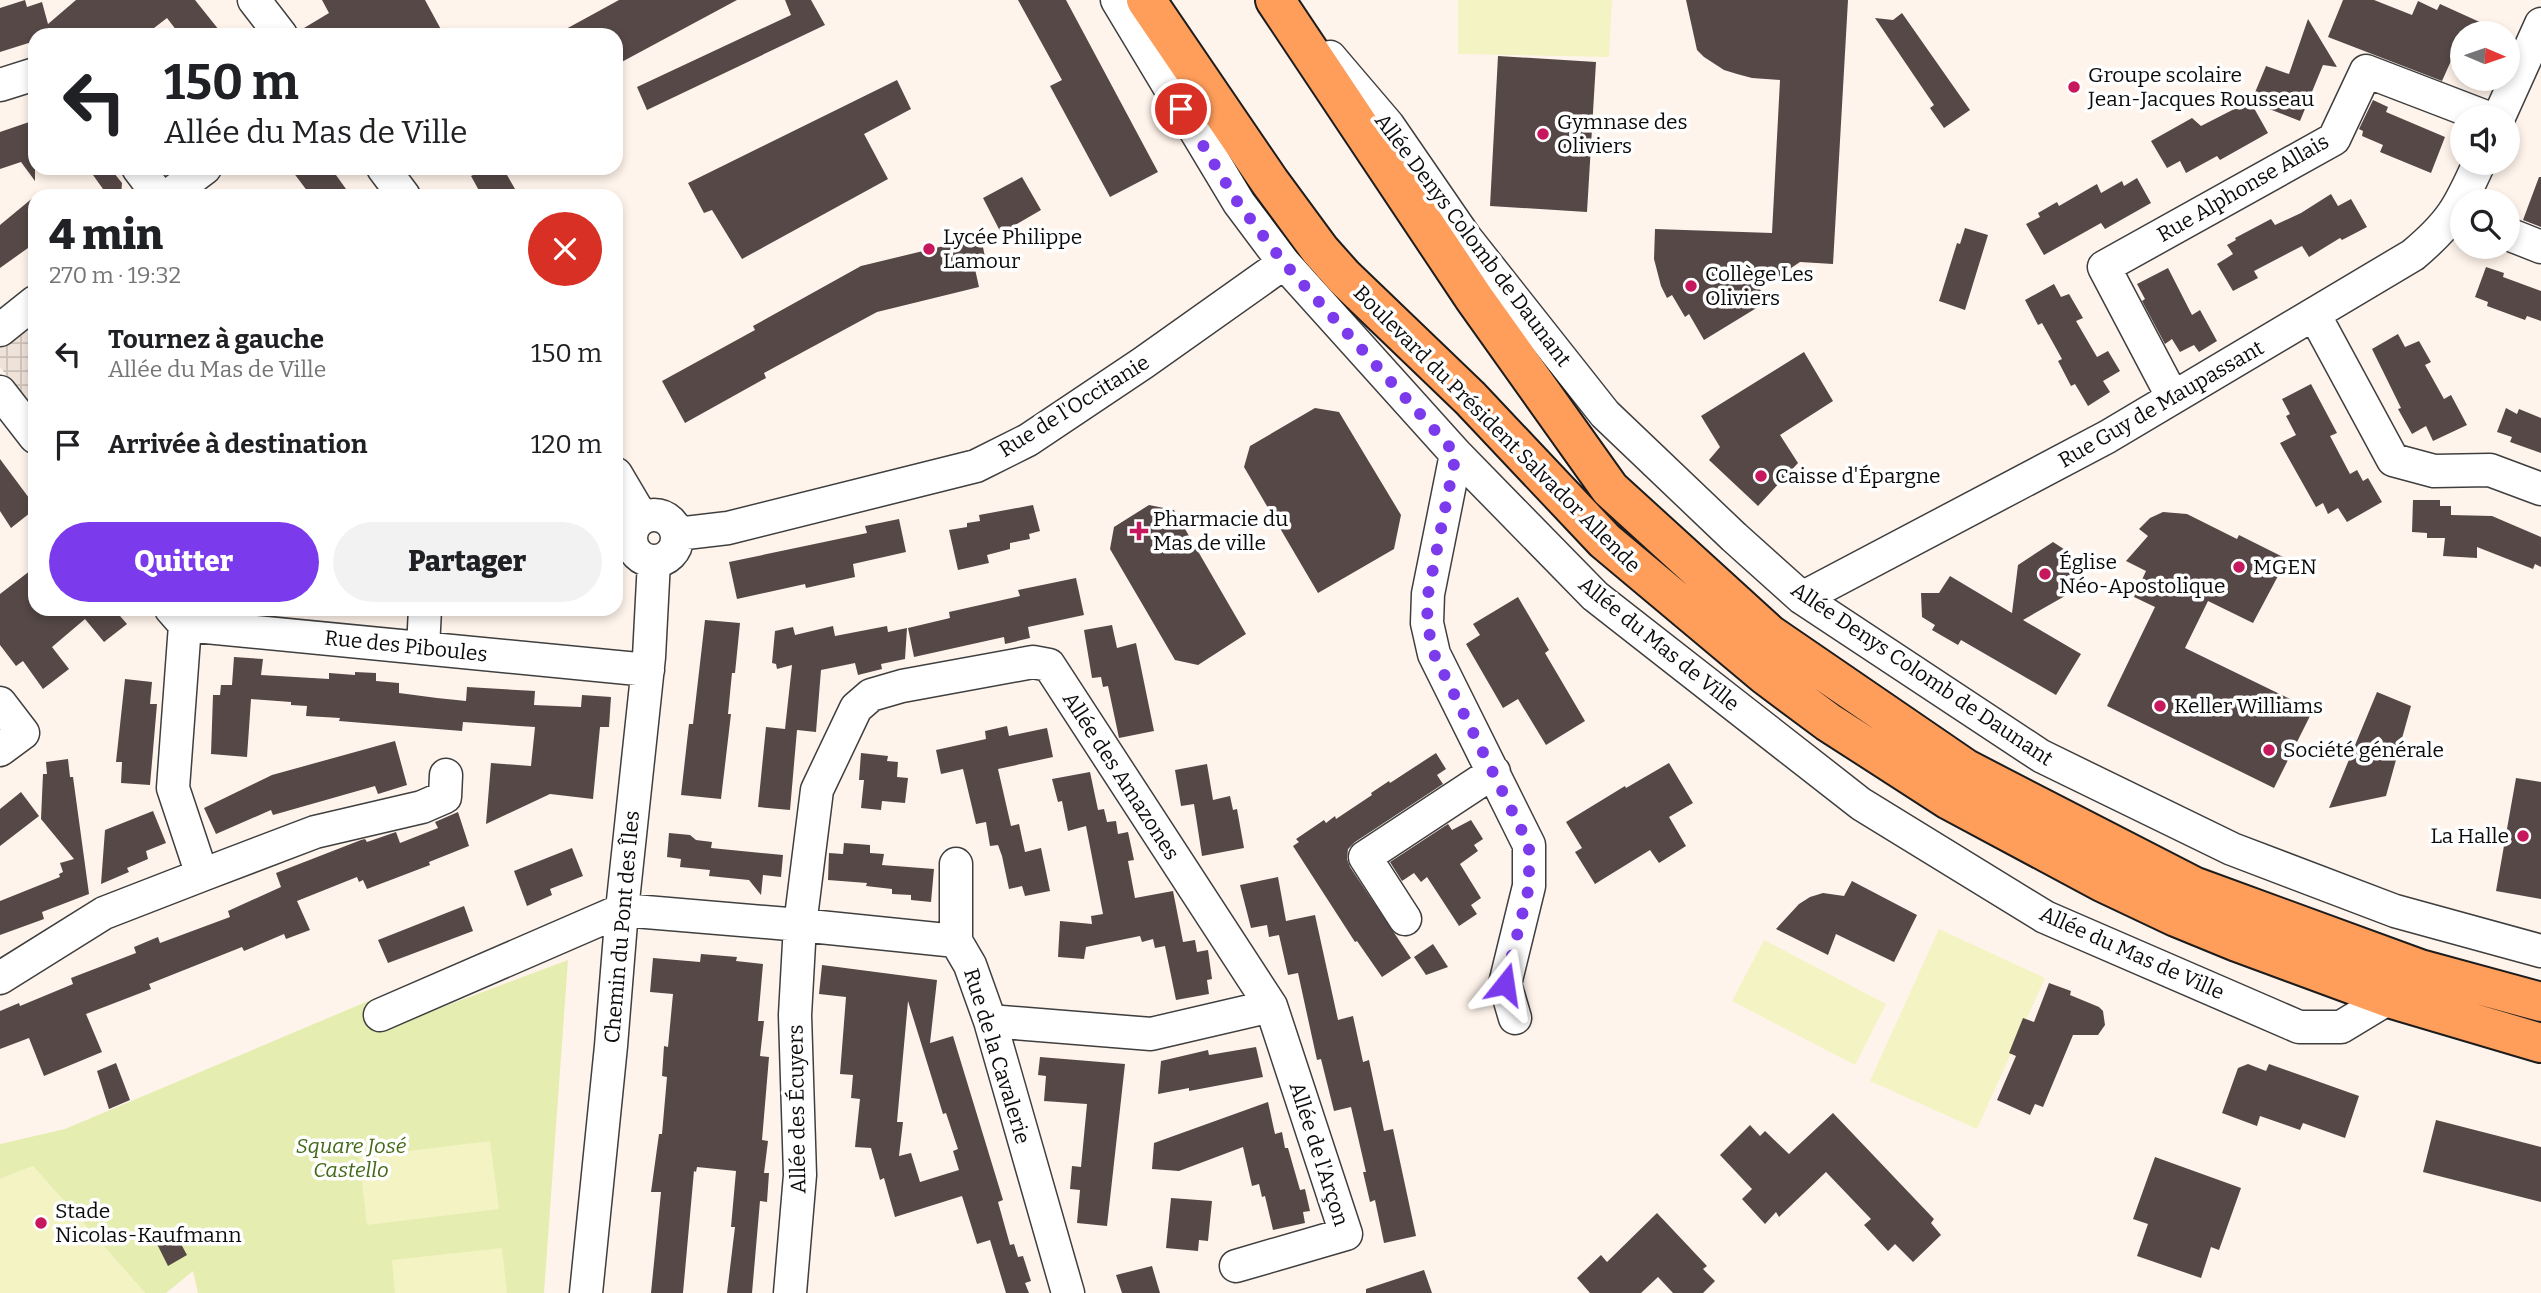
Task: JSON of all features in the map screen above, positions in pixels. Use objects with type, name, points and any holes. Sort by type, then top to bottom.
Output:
[{"type":"main road","name":"Boulevard du Président Salvador Allende","points":[[1146,0],[1270,182],[1336,268],[1478,406],[1605,541],[1765,675],[1892,765],[2021,841],[2176,917],[2389,998],[2541,1043]]},
{"type":"main road","name":"Boulevard du Président Salvador Allende","points":[[1276,0],[1474,298],[1610,489],[1769,634],[1966,769],[2193,886],[2420,969],[2541,1002]]},
{"type":"street","points":[[254,0],[276,28]]},
{"type":"street","name":"Allée du Mas de Ville","points":[[1117,0],[1238,203],[1284,263],[1456,454],[1605,605],[1861,804],[2045,917],[2299,1027],[2341,1027],[2389,998]]},
{"type":"street","name":"Allée Denys Colomb de Daunant","points":[[1285,0],[1388,125],[1465,237],[1605,414],[1802,598],[2041,756],[2232,849],[2395,911],[2541,951]]},
{"type":"street","points":[[2504,105],[2541,24]]},
{"type":"street","name":"Rue Alphonse Allais","points":[[2172,396],[2104,267],[2334,139],[2366,71],[2455,105]]},
{"type":"street","points":[[0,85],[28,76]]},
{"type":"street","points":[[177,189],[196,175]]},
{"type":"street","name":"Rue Guy de Maupassant","points":[[1802,598],[2061,462],[2413,255],[2450,223]]},
{"type":"street","points":[[2520,239],[2541,247]]},
{"type":"street","name":"Rue de l'Occitanie","points":[[677,534],[728,528],[976,466],[1028,440],[1284,263]]},
{"type":"street","points":[[0,330],[28,308]]},
{"type":"street","points":[[2314,314],[2393,460],[2434,471],[2490,470],[2541,489]]},
{"type":"street","points":[[0,392],[28,428]]},
{"type":"street","points":[[1456,454],[1428,594],[1427,623],[1434,654],[1529,845],[1529,887],[1505,984],[1515,1018]]},
{"type":"street","points":[[623,486],[642,519]]},
{"type":"street","points":[[654,514],[667,518],[677,534],[674,550],[669,556],[654,561],[642,557],[633,548],[633,528],[642,519],[654,514]]},
{"type":"street","name":"Chemin du Pont des Îles","points":[[586,1293],[622,910],[648,670],[654,561]]},
{"type":"street","points":[[423,648],[425,616]]},
{"type":"street","points":[[178,617],[173,788],[202,876]]},
{"type":"street","name":"Rue des Piboules","points":[[178,617],[423,648],[648,670]]},
{"type":"street","name":"Allée des Amazones","points":[[800,925],[817,790],[856,708],[872,695],[902,686],[1033,662],[1049,665],[1271,1006]]},
{"type":"street","points":[[0,703],[23,733],[0,750]]},
{"type":"street","points":[[1405,919],[1365,857],[1494,772]]},
{"type":"street","points":[[0,978],[104,913],[315,832],[422,807],[444,797],[446,775]]},
{"type":"street","points":[[956,864],[956,941]]},
{"type":"street","points":[[380,1015],[622,910]]},
{"type":"street","name":"Rue de la Cavalerie","points":[[622,910],[956,941],[970,965],[990,1021],[1068,1293]]},
{"type":"street","name":"Allée des Écuyers","points":[[790,1293],[800,1175],[795,1015],[800,925]]},
{"type":"street","points":[[990,1021],[1151,1034],[1271,1006]]},
{"type":"street","name":"Allée de l'Arçon","points":[[1236,1266],[1346,1234],[1271,1006]]},
{"type":"green space","points":[[1458,0],[1612,0],[1609,57],[1458,54]]},
{"type":"green space","points":[[1939,929],[2045,978],[1977,1129],[1870,1081]]},
{"type":"green space","points":[[1764,940],[1886,1004],[1855,1065],[1732,1001]]},
{"type":"green space","name":"Square José Castello","points":[[568,960],[544,1293],[198,1293],[193,1271],[166,1293],[145,1293],[33,1166],[0,1179],[0,1144],[65,1129],[373,999],[387,1028]]},
{"type":"green space","points":[[490,1141],[499,1209],[367,1225],[359,1157]]},
{"type":"green space","name":"Stade Nicolas-Kaufmann","points":[[33,1166],[145,1293],[0,1293],[0,1179]]},
{"type":"green space","points":[[502,1248],[507,1293],[395,1293],[392,1260]]},
{"type":"shaded area","points":[[28,330],[28,403],[0,367],[0,341],[11,332],[16,340]]},
{"type":"building","points":[[25,0],[27,7],[42,2],[48,24],[76,0],[195,0],[217,28],[175,28],[167,18],[154,28],[28,28],[28,43],[0,52],[0,8]]},
{"type":"building","points":[[322,0],[425,0],[440,28],[304,28],[329,13]]},
{"type":"building","points":[[619,0],[737,0],[623,61],[623,28],[568,28]]},
{"type":"building","points":[[785,0],[811,0],[825,25],[647,110],[637,87],[791,15]]},
{"type":"building","points":[[1018,0],[1066,0],[1158,172],[1110,197],[1050,86],[1062,80]]},
{"type":"building","points":[[1686,0],[1848,0],[1833,264],[1800,262],[1760,289],[1768,301],[1704,340],[1689,314],[1685,317],[1672,295],[1667,298],[1661,286],[1654,259],[1655,229],[1772,233],[1780,80],[1737,74],[1724,70],[1704,57],[1697,50]]},
{"type":"building","points":[[2343,0],[2374,0],[2412,15],[2418,1],[2437,10],[2440,4],[2478,21],[2450,21],[2450,63],[2442,81],[2328,37]]},
{"type":"building","points":[[1902,13],[1970,110],[1944,128],[1930,108],[1934,105],[1875,18],[1893,20]]},
{"type":"building","points":[[2308,19],[2337,67],[2323,65],[2300,121],[2251,102],[2266,66],[2289,74]]},
{"type":"building","name":"Gymnase des Oliviers","points":[[1498,56],[1596,62],[1587,212],[1490,206]]},
{"type":"building","points":[[897,80],[911,109],[864,134],[888,179],[742,259],[712,210],[704,213],[688,183]]},
{"type":"building","points":[[2373,100],[2388,107],[2386,112],[2445,137],[2431,173],[2380,152],[2383,145],[2362,136],[2363,131],[2359,129]]},
{"type":"building","points":[[2250,101],[2268,133],[2220,160],[2217,156],[2186,173],[2180,161],[2167,168],[2151,141],[2192,118],[2201,126]]},
{"type":"building","points":[[28,122],[28,172],[21,162],[0,169],[0,132]]},
{"type":"building","points":[[93,175],[116,175],[122,183],[122,189],[103,189]]},
{"type":"building","points":[[295,175],[336,175],[346,189],[306,189]]},
{"type":"building","points":[[507,175],[515,189],[478,189],[471,176]]},
{"type":"building","points":[[1022,177],[1041,210],[1001,233],[983,198]]},
{"type":"building","points":[[2541,177],[2541,227],[2523,220]]},
{"type":"building","points":[[2137,178],[2151,203],[2105,229],[2101,223],[2044,255],[2026,224],[2040,217],[2038,213],[2057,202],[2059,206],[2097,184],[2101,193],[2122,181],[2124,186]]},
{"type":"building","points":[[2331,194],[2338,206],[2351,199],[2367,227],[2342,240],[2340,238],[2309,257],[2302,246],[2254,271],[2258,278],[2233,291],[2217,264],[2233,254],[2227,245],[2271,219],[2275,225]]},
{"type":"building","points":[[28,202],[28,248],[0,268],[0,225]]},
{"type":"building","points":[[1965,228],[1988,235],[1965,310],[1939,301],[1957,243],[1960,244]]},
{"type":"building","points":[[981,237],[985,257],[973,260],[979,287],[877,312],[764,373],[766,378],[685,423],[662,381],[755,330],[753,326],[861,266]]},
{"type":"building","points":[[2486,267],[2504,273],[2503,277],[2541,291],[2541,321],[2527,316],[2525,320],[2487,306],[2488,302],[2475,297]]},
{"type":"building","points":[[2168,268],[2192,315],[2200,310],[2217,341],[2199,352],[2194,345],[2180,352],[2172,339],[2165,344],[2142,301],[2145,299],[2137,284]]},
{"type":"building","points":[[2054,284],[2061,297],[2069,294],[2083,318],[2076,321],[2097,357],[2108,351],[2120,371],[2103,381],[2110,392],[2088,406],[2075,384],[2071,386],[2058,361],[2062,359],[2042,323],[2038,325],[2025,300]]},
{"type":"building","points":[[2398,334],[2405,347],[2419,341],[2431,362],[2425,365],[2444,399],[2451,395],[2467,425],[2433,441],[2426,426],[2412,434],[2372,349]]},
{"type":"building","points":[[1804,352],[1833,401],[1780,435],[1798,463],[1758,506],[1709,460],[1720,447],[1701,416]]},
{"type":"building","points":[[2311,384],[2337,433],[2330,436],[2350,474],[2357,470],[2363,481],[2368,478],[2382,502],[2347,522],[2338,508],[2328,514],[2323,503],[2316,507],[2280,443],[2296,435],[2286,416],[2290,414],[2282,399]]},
{"type":"building","points":[[1315,408],[1339,412],[1401,515],[1394,549],[1318,593],[1244,467],[1250,446]]},
{"type":"building","points":[[2506,408],[2517,414],[2519,409],[2541,418],[2541,453],[2510,442],[2512,437],[2497,432]]},
{"type":"building","points":[[0,459],[28,497],[28,515],[11,528],[0,511]]},
{"type":"building","points":[[2413,500],[2440,500],[2440,506],[2451,506],[2451,515],[2492,516],[2541,537],[2541,567],[2535,564],[2533,569],[2477,547],[2477,558],[2443,556],[2445,538],[2427,538],[2427,533],[2412,532]]},
{"type":"building","points":[[1033,505],[1040,531],[1029,534],[1030,539],[1010,543],[1010,549],[987,555],[989,563],[958,570],[949,530],[967,527],[967,523],[980,521],[979,515]]},
{"type":"building","points":[[1149,505],[1174,510],[1246,634],[1198,665],[1175,660],[1110,549],[1114,527]]},
{"type":"building","points":[[2163,512],[2187,514],[2237,539],[2239,535],[2287,559],[2253,623],[2208,601],[2185,648],[2313,710],[2274,788],[2107,706],[2155,607],[2134,597],[2146,571],[2126,561],[2148,536],[2139,529],[2150,518]]},
{"type":"building","points":[[899,519],[906,552],[853,564],[855,577],[806,588],[805,584],[737,599],[729,562],[867,533],[865,526]]},
{"type":"building","points":[[2053,542],[2070,553],[2070,558],[2074,560],[2072,592],[2023,620],[2081,654],[2056,695],[1961,640],[1958,645],[1932,630],[1935,625],[1922,617],[1921,593],[1939,593],[1950,576],[2012,613],[2018,565]]},
{"type":"building","points":[[28,572],[28,616],[120,616],[127,624],[104,642],[85,619],[52,647],[69,669],[43,689],[23,661],[16,666],[0,645],[0,594]]},
{"type":"building","points":[[1076,578],[1084,615],[1028,627],[1030,638],[1005,644],[1004,637],[914,657],[908,628],[950,618],[949,612],[1020,596],[1018,590]]},
{"type":"building","points":[[1518,597],[1549,650],[1545,653],[1585,721],[1546,745],[1518,699],[1503,708],[1466,644],[1480,635],[1473,624]]},
{"type":"building","points":[[705,620],[740,623],[735,673],[732,673],[728,714],[731,714],[721,799],[681,795],[689,724],[693,724]]},
{"type":"building","points":[[1112,625],[1117,648],[1136,643],[1154,731],[1119,738],[1108,686],[1103,687],[1101,677],[1092,678],[1084,630]]},
{"type":"building","points":[[833,626],[835,636],[887,626],[888,632],[907,628],[905,659],[881,664],[882,669],[858,675],[855,663],[821,670],[816,732],[797,730],[790,810],[758,807],[766,727],[785,729],[792,665],[777,669],[776,664],[772,663],[775,631],[793,627],[795,635]]},
{"type":"building","points":[[234,657],[263,659],[261,675],[329,679],[329,673],[376,673],[376,681],[399,683],[399,693],[437,698],[466,701],[467,687],[535,691],[534,705],[581,707],[582,695],[611,697],[609,727],[600,727],[593,799],[550,794],[486,824],[491,763],[531,766],[535,727],[463,722],[462,731],[339,721],[340,718],[306,716],[307,706],[291,705],[291,702],[251,699],[247,757],[211,754],[213,695],[220,695],[221,685],[232,685]]},
{"type":"building","points":[[125,679],[152,682],[150,704],[157,704],[150,785],[121,783],[122,762],[116,762]]},
{"type":"building","points":[[2377,692],[2411,706],[2386,796],[2329,808]]},
{"type":"building","points":[[1007,726],[1009,736],[1047,728],[1053,757],[998,769],[1011,826],[1019,824],[1025,852],[1041,848],[1050,891],[1025,896],[1022,886],[1009,889],[1002,856],[998,845],[990,846],[986,822],[976,824],[963,769],[941,774],[936,750],[986,739],[985,731]]},
{"type":"building","points":[[395,741],[407,785],[378,794],[375,786],[273,815],[271,810],[216,834],[204,808],[272,775]]},
{"type":"building","points":[[861,753],[888,756],[887,761],[898,762],[897,777],[908,778],[905,803],[882,801],[881,810],[861,808],[864,780],[859,780]]},
{"type":"building","points":[[1436,753],[1446,769],[1437,775],[1443,784],[1348,849],[1350,867],[1411,958],[1382,977],[1357,941],[1355,942],[1293,846],[1299,842],[1296,839],[1324,820],[1326,823],[1335,816],[1336,819],[1389,781],[1390,783]]},
{"type":"building","points":[[68,759],[70,777],[73,777],[89,894],[42,912],[44,919],[0,935],[0,901],[60,877],[59,874],[63,872],[60,863],[74,859],[41,819],[46,762]]},
{"type":"building","points":[[1669,763],[1693,803],[1669,817],[1686,846],[1659,863],[1650,850],[1595,884],[1575,852],[1582,848],[1566,822]]},
{"type":"building","points":[[1207,764],[1213,800],[1230,796],[1233,810],[1237,809],[1244,848],[1202,856],[1194,804],[1181,806],[1175,770]]},
{"type":"building","points":[[1090,772],[1098,810],[1104,809],[1107,822],[1116,821],[1118,834],[1128,832],[1134,860],[1128,861],[1135,898],[1173,891],[1183,942],[1195,940],[1197,952],[1208,950],[1212,979],[1207,980],[1209,994],[1176,1000],[1165,946],[1155,948],[1153,939],[1142,942],[1140,936],[1086,947],[1084,959],[1058,957],[1060,921],[1092,924],[1091,916],[1103,914],[1086,826],[1068,831],[1062,801],[1058,802],[1052,779]]},
{"type":"building","name":"La Halle","points":[[2516,778],[2541,782],[2541,899],[2496,891]]},
{"type":"building","points":[[21,792],[39,816],[0,846],[0,809]]},
{"type":"building","points":[[153,811],[166,843],[146,851],[148,859],[127,868],[129,872],[101,884],[105,830]]},
{"type":"building","points":[[458,812],[469,846],[429,862],[430,865],[367,889],[363,880],[359,882],[357,877],[297,901],[310,930],[286,939],[284,934],[244,951],[242,947],[149,984],[151,989],[86,1014],[102,1052],[44,1076],[29,1038],[0,1049],[0,1011],[19,1003],[20,1006],[73,984],[71,978],[136,953],[134,947],[158,937],[160,943],[230,917],[228,911],[281,887],[276,873],[365,839],[367,842],[396,832],[400,843],[438,828],[435,822]]},
{"type":"building","points":[[1471,820],[1483,839],[1474,845],[1478,851],[1460,864],[1481,898],[1471,905],[1477,914],[1459,926],[1427,877],[1421,882],[1414,873],[1402,881],[1390,862],[1448,824],[1452,830]]},
{"type":"building","points":[[669,833],[690,835],[696,840],[712,842],[711,848],[783,855],[781,877],[763,875],[761,895],[749,880],[709,876],[710,870],[680,867],[681,859],[667,857]]},
{"type":"building","points":[[844,843],[870,845],[870,853],[884,854],[882,865],[934,869],[931,902],[911,900],[911,895],[892,894],[892,889],[866,886],[867,883],[828,880],[829,853],[843,854]]},
{"type":"building","points":[[572,848],[583,876],[550,889],[552,895],[527,906],[514,871]]},
{"type":"building","points":[[1278,877],[1286,921],[1315,915],[1338,1020],[1353,1016],[1363,1062],[1369,1060],[1384,1131],[1393,1129],[1416,1236],[1384,1243],[1375,1200],[1370,1202],[1351,1107],[1334,1111],[1321,1059],[1317,1060],[1298,973],[1288,975],[1279,935],[1269,937],[1267,925],[1251,928],[1240,885]]},
{"type":"building","points":[[1852,881],[1917,915],[1894,962],[1836,934],[1828,955],[1776,929],[1799,904],[1810,897],[1823,893],[1844,896]]},
{"type":"building","points":[[464,906],[473,931],[388,963],[378,940]]},
{"type":"building","points":[[1433,944],[1448,967],[1426,975],[1414,957]]},
{"type":"building","points":[[701,954],[737,957],[736,961],[763,964],[758,1021],[764,1021],[760,1056],[769,1057],[762,1140],[768,1141],[764,1173],[769,1173],[767,1202],[760,1201],[752,1293],[727,1293],[735,1227],[731,1227],[736,1171],[697,1167],[696,1172],[694,1171],[683,1293],[651,1293],[661,1192],[651,1192],[659,1134],[662,1134],[667,1077],[662,1076],[664,1046],[668,1047],[673,994],[650,992],[653,958],[700,962]]},
{"type":"building","points":[[822,965],[937,980],[930,1043],[953,1036],[1003,1200],[998,1202],[1010,1245],[1014,1244],[1018,1257],[1023,1256],[1031,1281],[1025,1283],[1029,1293],[1006,1293],[990,1240],[977,1244],[962,1196],[895,1217],[884,1178],[880,1180],[871,1148],[855,1147],[860,1099],[851,1098],[853,1075],[840,1074],[846,997],[819,994]],"holes":[[[908,1001],[943,1114],[946,1113],[958,1149],[953,1151],[959,1170],[920,1182],[911,1153],[899,1156],[903,1122],[897,1122]]]},
{"type":"building","points":[[2049,983],[2071,991],[2070,995],[2099,1007],[2103,1011],[2105,1025],[2098,1035],[2073,1035],[2043,1107],[2035,1104],[2030,1115],[1997,1100],[2016,1056],[2009,1053],[2023,1018],[2034,1022]]},
{"type":"building","points":[[1256,1047],[1263,1077],[1158,1094],[1161,1061],[1208,1050],[1209,1055]]},
{"type":"building","points":[[1040,1057],[1125,1064],[1107,1226],[1077,1223],[1080,1190],[1070,1189],[1072,1166],[1081,1167],[1087,1104],[1044,1101],[1046,1076],[1038,1075]]},
{"type":"building","points":[[116,1063],[130,1100],[109,1109],[97,1071]]},
{"type":"building","points":[[2248,1064],[2266,1071],[2269,1064],[2359,1096],[2345,1138],[2303,1123],[2300,1130],[2260,1116],[2257,1126],[2222,1113],[2238,1068]]},
{"type":"building","points":[[1268,1102],[1275,1134],[1282,1132],[1300,1190],[1305,1189],[1310,1211],[1303,1212],[1305,1223],[1273,1230],[1265,1196],[1262,1197],[1259,1184],[1252,1186],[1243,1147],[1179,1171],[1152,1169],[1154,1143]]},
{"type":"building","points":[[1833,1113],[1934,1219],[1931,1223],[1941,1235],[1913,1262],[1895,1244],[1888,1251],[1864,1225],[1871,1219],[1826,1172],[1779,1217],[1776,1212],[1765,1224],[1742,1199],[1752,1189],[1720,1155],[1750,1125],[1760,1136],[1765,1131],[1789,1154]]},
{"type":"building","points":[[2436,1120],[2541,1147],[2541,1202],[2423,1172]]},
{"type":"building","points":[[2155,1157],[2241,1188],[2219,1250],[2211,1247],[2201,1278],[2137,1256],[2148,1224],[2133,1219]]},
{"type":"building","points":[[1171,1198],[1212,1201],[1208,1241],[1199,1240],[1198,1251],[1166,1248]]},
{"type":"building","points":[[1657,1213],[1707,1266],[1703,1269],[1715,1281],[1703,1293],[1673,1293],[1658,1277],[1641,1293],[1590,1293],[1577,1278],[1601,1255],[1607,1262]]},
{"type":"building","points":[[174,1231],[187,1255],[168,1266],[156,1242]]},
{"type":"building","points":[[1152,1266],[1160,1293],[1122,1293],[1116,1275]]},
{"type":"building","points":[[1424,1270],[1432,1293],[1366,1293],[1366,1289]]},
{"type":"place","name":"Groupe scolaire Jean-Jacques Rousseau","points":[[2074,87]]},
{"type":"place","name":"Gymnase des Oliviers","points":[[1543,134]]},
{"type":"place","name":"Lycée Philippe Lamour","points":[[929,249]]},
{"type":"place","name":"Collège Les Oliviers","points":[[1691,286]]},
{"type":"place","name":"Caisse d'Épargne","points":[[1761,476]]},
{"type":"place","name":"Pharmacie du Mas de ville","points":[[1139,531]]},
{"type":"place","name":"MGEN","points":[[2239,567]]},
{"type":"place","name":"Église Néo-Apostolique","points":[[2045,574]]},
{"type":"place","name":"Keller Williams","points":[[2160,706]]},
{"type":"place","name":"Société générale","points":[[2269,750]]},
{"type":"place","name":"La Halle","points":[[2523,836]]},
{"type":"place","name":"Stade Nicolas-Kaufmann","points":[[41,1223]]},
{"type":"route","points":[[1181,109],[1238,203],[1284,263],[1456,454],[1428,594],[1427,623],[1434,654],[1529,845],[1529,887],[1505,984]]}]
